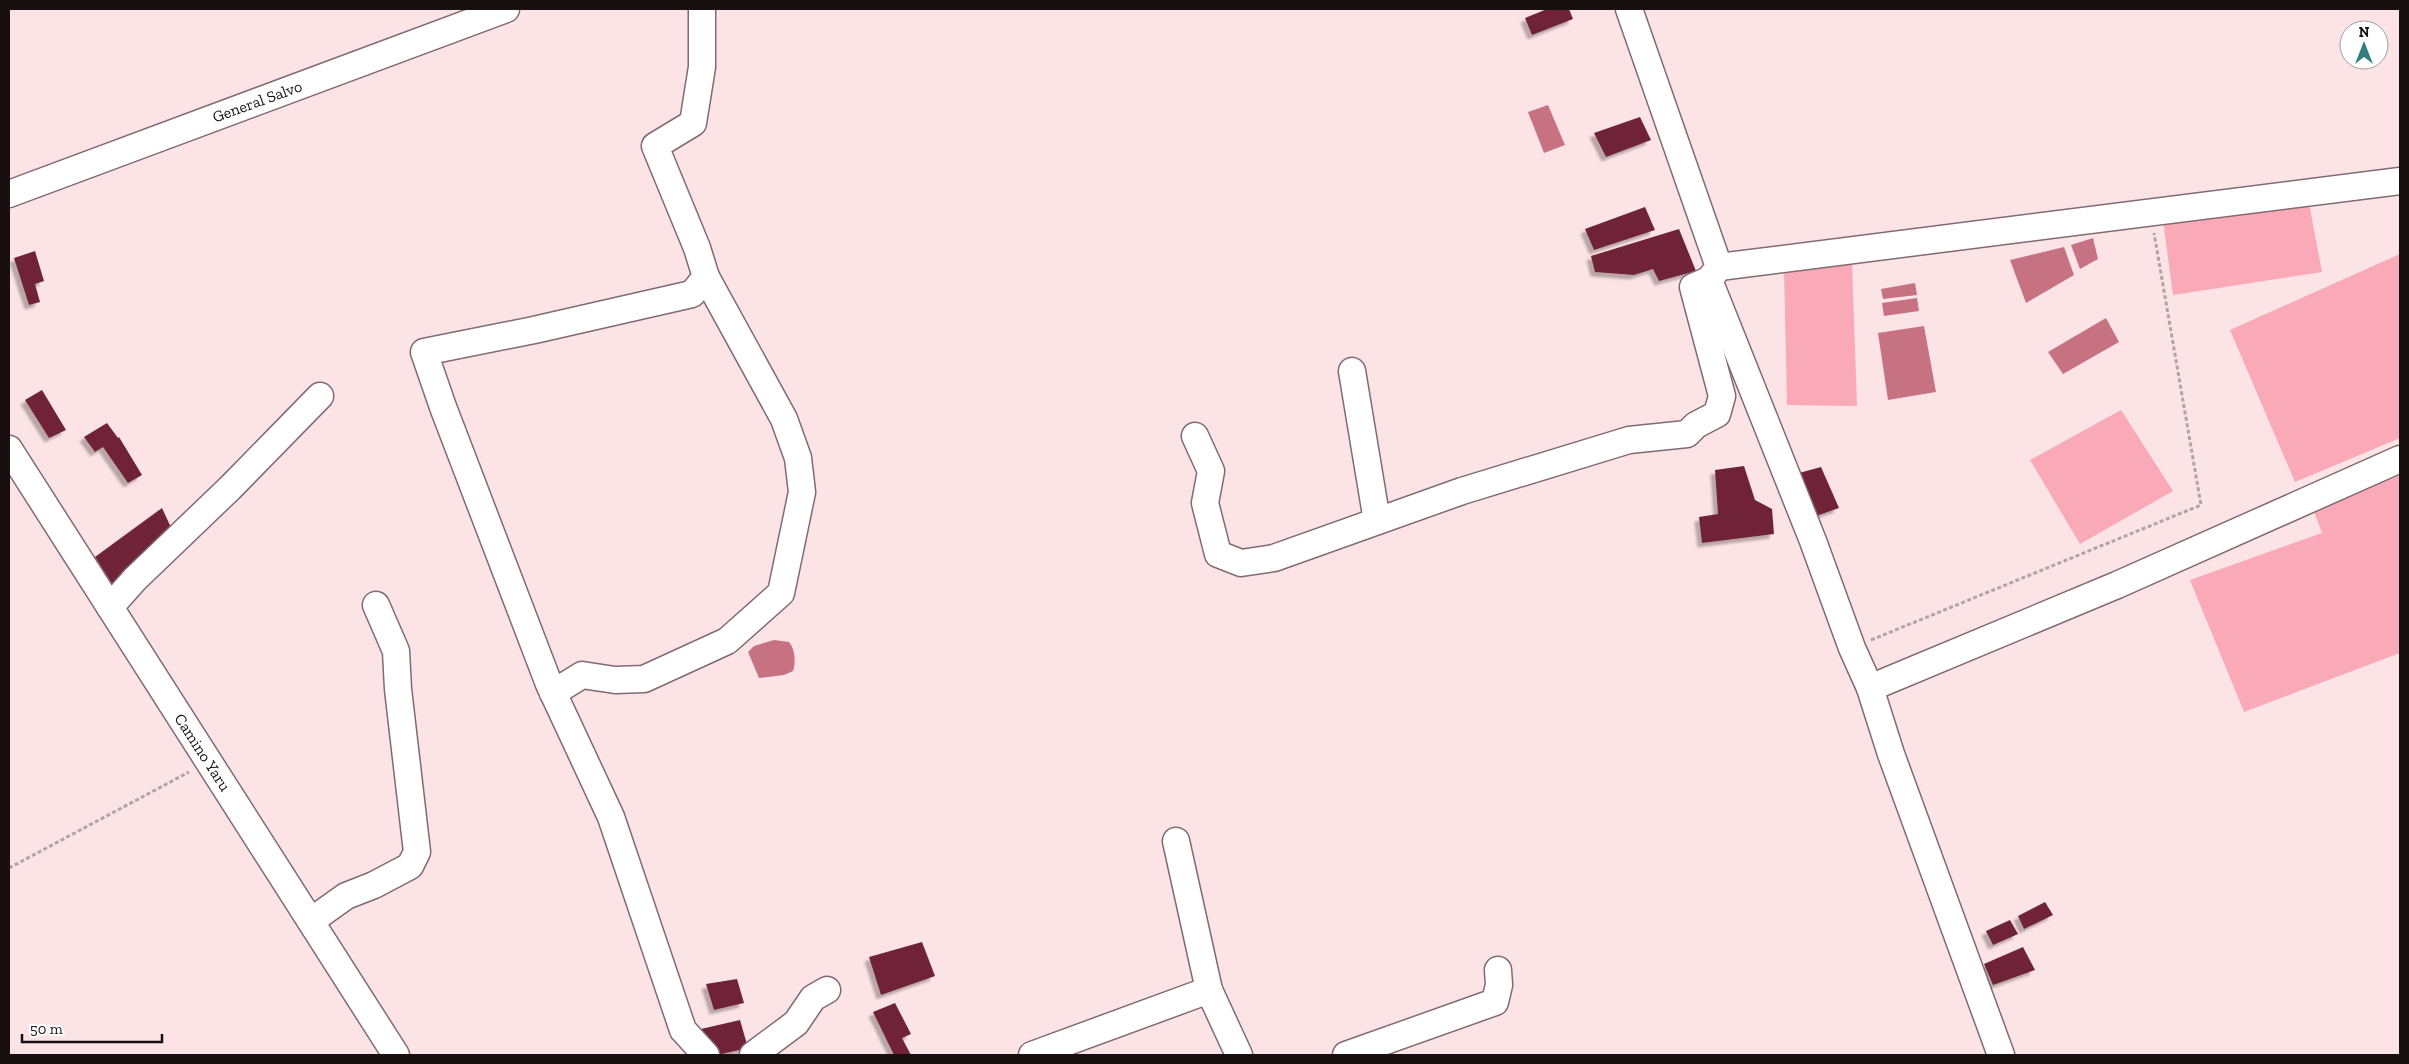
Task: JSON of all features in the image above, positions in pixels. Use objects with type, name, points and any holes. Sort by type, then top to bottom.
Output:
[{"type":"street","name":"General Salvo","points":[[9,194],[506,9]]},
{"type":"street","points":[[553,693],[582,675],[615,680],[644,679],[727,641],[781,593],[802,492],[798,458],[784,418],[706,277],[698,248],[654,146],[693,123],[702,67],[702,9]]},
{"type":"street","points":[[1629,9],[1714,274],[1852,648],[1870,688],[1895,763],[2001,1055]]},
{"type":"street","points":[[1195,436],[1211,471],[1206,503],[1218,554],[1241,563],[1274,558],[1462,491],[1629,440],[1687,434],[1696,425],[1717,414],[1722,396],[1693,287],[1714,274],[2150,214],[2400,182]]},
{"type":"street","points":[[706,277],[692,294],[534,330],[424,352],[453,435],[553,693],[611,817],[683,1030],[706,1055]]},
{"type":"street","points":[[1352,371],[1377,521]]},
{"type":"street","points":[[110,607],[135,579],[230,488],[320,396]]},
{"type":"street","name":"Camino Yaru","points":[[9,449],[396,1055]]},
{"type":"street","points":[[1870,688],[2117,585],[2400,459]]},
{"type":"street","points":[[311,921],[346,896],[374,885],[410,866],[417,852],[398,689],[396,650],[376,605]]},
{"type":"street","points":[[1176,841],[1209,990],[1239,1055]]},
{"type":"street","points":[[1346,1055],[1495,1002],[1499,985],[1498,970]]},
{"type":"street","points":[[753,1055],[796,1023],[813,998],[828,990]]},
{"type":"street","points":[[1032,1055],[1209,990]]},
{"type":"path","points":[[1852,648],[2201,505],[2160,258],[2150,214]]},
{"type":"path","points":[[9,868],[209,761]]},
{"type":"shaded area","points":[[1548,105],[1565,145],[1544,153],[1528,112]]},
{"type":"shaded area","points":[[2308,198],[2322,272],[2173,295],[2163,220]]},
{"type":"shaded area","points":[[2093,238],[2098,259],[2080,269],[2071,245]]},
{"type":"shaded area","points":[[2064,247],[2074,275],[2026,303],[2010,260]]},
{"type":"shaded area","points":[[2400,254],[2400,438],[2295,482],[2230,330]]},
{"type":"shaded area","points":[[1852,264],[1857,406],[1787,405],[1784,268]]},
{"type":"shaded area","points":[[1915,283],[1917,295],[1883,299],[1881,289]]},
{"type":"shaded area","points":[[1917,298],[1919,311],[1884,316],[1882,303]]},
{"type":"shaded area","points":[[2106,318],[2119,342],[2063,374],[2048,352]]},
{"type":"shaded area","points":[[1924,326],[1936,392],[1888,400],[1878,333]]},
{"type":"shaded area","points":[[2121,410],[2173,491],[2080,544],[2030,460]]},
{"type":"shaded area","points":[[2400,475],[2400,653],[2244,712],[2190,580],[2322,533],[2313,509]]},
{"type":"shaded area","points":[[774,640],[789,642],[793,648],[793,671],[784,675],[759,678],[748,652],[754,646]]},
{"type":"building","points":[[1547,9],[1569,9],[1573,19],[1532,35],[1525,18]]},
{"type":"building","points":[[1640,117],[1651,140],[1606,157],[1594,133]]},
{"type":"building","points":[[1645,207],[1655,230],[1594,250],[1585,229]]},
{"type":"building","points":[[1679,229],[1696,271],[1659,281],[1653,269],[1634,275],[1595,272],[1591,256]]},
{"type":"building","points":[[35,251],[44,281],[35,284],[40,302],[29,305],[14,258]]},
{"type":"building","points":[[42,390],[66,430],[49,438],[25,400]]},
{"type":"building","points":[[107,423],[119,437],[142,475],[128,483],[103,447],[95,452],[84,437]]},
{"type":"building","points":[[1744,466],[1755,500],[1772,509],[1774,534],[1702,543],[1699,517],[1718,514],[1715,470]]},
{"type":"building","points":[[1821,467],[1839,508],[1816,516],[1799,473]]},
{"type":"building","points":[[162,508],[174,534],[116,590],[95,557]]},
{"type":"building","points":[[2045,902],[2053,915],[2024,929],[2018,916]]},
{"type":"building","points":[[2010,920],[2018,934],[1993,945],[1986,931]]},
{"type":"building","points":[[922,942],[935,976],[881,995],[869,957]]},
{"type":"building","points":[[2023,947],[2035,970],[1993,985],[1984,964]]},
{"type":"building","points":[[737,979],[744,1003],[714,1010],[706,984]]},
{"type":"building","points":[[895,1003],[911,1034],[902,1038],[911,1055],[894,1055],[873,1012]]},
{"type":"building","points":[[740,1020],[748,1048],[717,1055],[714,1044],[705,1045],[701,1029]]}]
